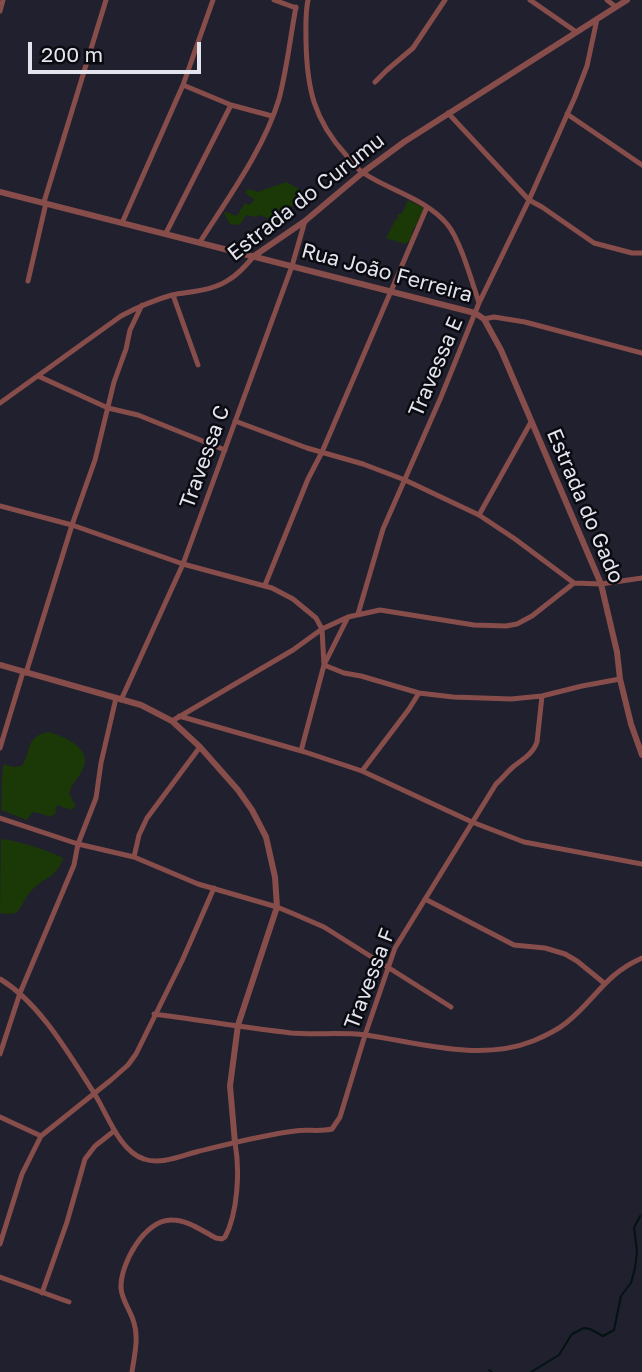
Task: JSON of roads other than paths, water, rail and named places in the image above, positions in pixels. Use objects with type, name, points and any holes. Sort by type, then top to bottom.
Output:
[{"type":"street","points":[[0,11],[3,0]]},
{"type":"street","points":[[28,281],[45,203],[106,0]]},
{"type":"street","points":[[122,222],[183,85],[213,0]]},
{"type":"street","points":[[274,0],[305,11]]},
{"type":"street","points":[[308,0],[305,11],[307,70],[318,115],[329,135],[362,173],[427,206],[447,224],[453,232],[479,303]]},
{"type":"street","points":[[375,82],[413,48],[445,0]]},
{"type":"street","points":[[530,0],[575,32]]},
{"type":"street","points":[[607,0],[616,7]]},
{"type":"street","name":"Estrada do Curumu","points":[[0,404],[108,324],[142,304],[204,290],[239,273],[254,256],[305,221],[404,142],[627,0]]},
{"type":"street","points":[[200,242],[244,173],[268,128],[278,101],[296,8]]},
{"type":"street","name":"Travessa E","points":[[358,614],[380,540],[479,303],[575,97],[587,66],[597,19]]},
{"type":"street","points":[[183,85],[231,105],[272,116]]},
{"type":"street","points":[[166,233],[231,105]]},
{"type":"street","points":[[448,113],[529,200],[542,206],[594,243],[642,253]]},
{"type":"street","points":[[567,114],[642,165]]},
{"type":"street","name":"Rua João Ferreira","points":[[0,192],[475,313],[484,320],[494,317],[525,322],[642,353]]},
{"type":"street","points":[[265,585],[308,479],[427,206]]},
{"type":"street","name":"Travessa C","points":[[0,1054],[20,993],[74,865],[78,844],[96,798],[101,763],[119,699],[183,564],[292,266],[305,221]]},
{"type":"street","points":[[173,295],[198,365]]},
{"type":"street","points":[[0,748],[95,460],[130,330],[142,304]]},
{"type":"street","name":"Estrada do Gado","points":[[484,320],[498,344],[601,584],[617,652],[620,679],[642,755]]},
{"type":"street","points":[[38,376],[108,408],[138,415],[225,450]]},
{"type":"street","points":[[235,421],[405,480],[479,514],[574,583],[601,584],[642,578]]},
{"type":"street","points":[[479,514],[531,422]]},
{"type":"street","points":[[0,506],[72,525],[183,564],[265,585],[293,599],[316,618],[322,629],[324,665]]},
{"type":"street","points":[[172,720],[293,650],[322,629],[348,617],[380,610],[474,625],[506,626],[517,624],[531,616],[574,583]]},
{"type":"street","points":[[301,751],[324,665],[348,617]]},
{"type":"street","points":[[0,665],[141,705],[172,720],[200,747],[252,810],[266,837],[275,877],[277,907],[238,1025],[230,1086],[238,1159],[234,1206],[225,1237],[222,1239],[183,1222],[165,1220],[149,1228],[129,1256],[121,1287],[123,1300],[134,1321],[136,1332],[132,1372]]},
{"type":"street","points":[[324,665],[419,694],[491,699],[542,696],[620,679]]},
{"type":"street","points":[[362,771],[419,694]]},
{"type":"street","name":"Travessa F","points":[[235,1143],[293,1131],[332,1129],[340,1117],[395,948],[496,784],[535,748],[542,696]]},
{"type":"street","points":[[179,716],[362,771],[472,822],[524,842],[642,864]]},
{"type":"street","points":[[134,857],[139,835],[147,818],[200,747]]},
{"type":"street","points":[[0,818],[78,844],[134,857],[198,884],[277,907],[324,927],[451,1007]]},
{"type":"street","points":[[0,1244],[22,1174],[41,1136],[128,1065],[142,1044],[214,888]]},
{"type":"street","points":[[425,899],[514,945],[545,948],[565,954],[604,983]]},
{"type":"street","points":[[155,1014],[295,1033],[365,1035],[460,1049],[506,1049],[531,1042],[556,1029],[578,1011],[604,983],[624,967],[642,958]]},
{"type":"street","points":[[0,979],[20,993],[50,1027],[94,1093],[114,1131],[136,1155],[148,1161],[162,1160],[235,1143]]},
{"type":"street","points":[[0,1117],[41,1136]]},
{"type":"street","points":[[42,1293],[86,1159],[95,1146],[114,1131]]},
{"type":"street","points":[[0,1277],[68,1302]]},
{"type":"waterway","points":[[531,1372],[559,1355],[572,1334],[584,1328],[603,1336],[614,1330],[621,1296],[631,1283],[635,1268],[637,1251],[634,1228],[640,1216]]}]
